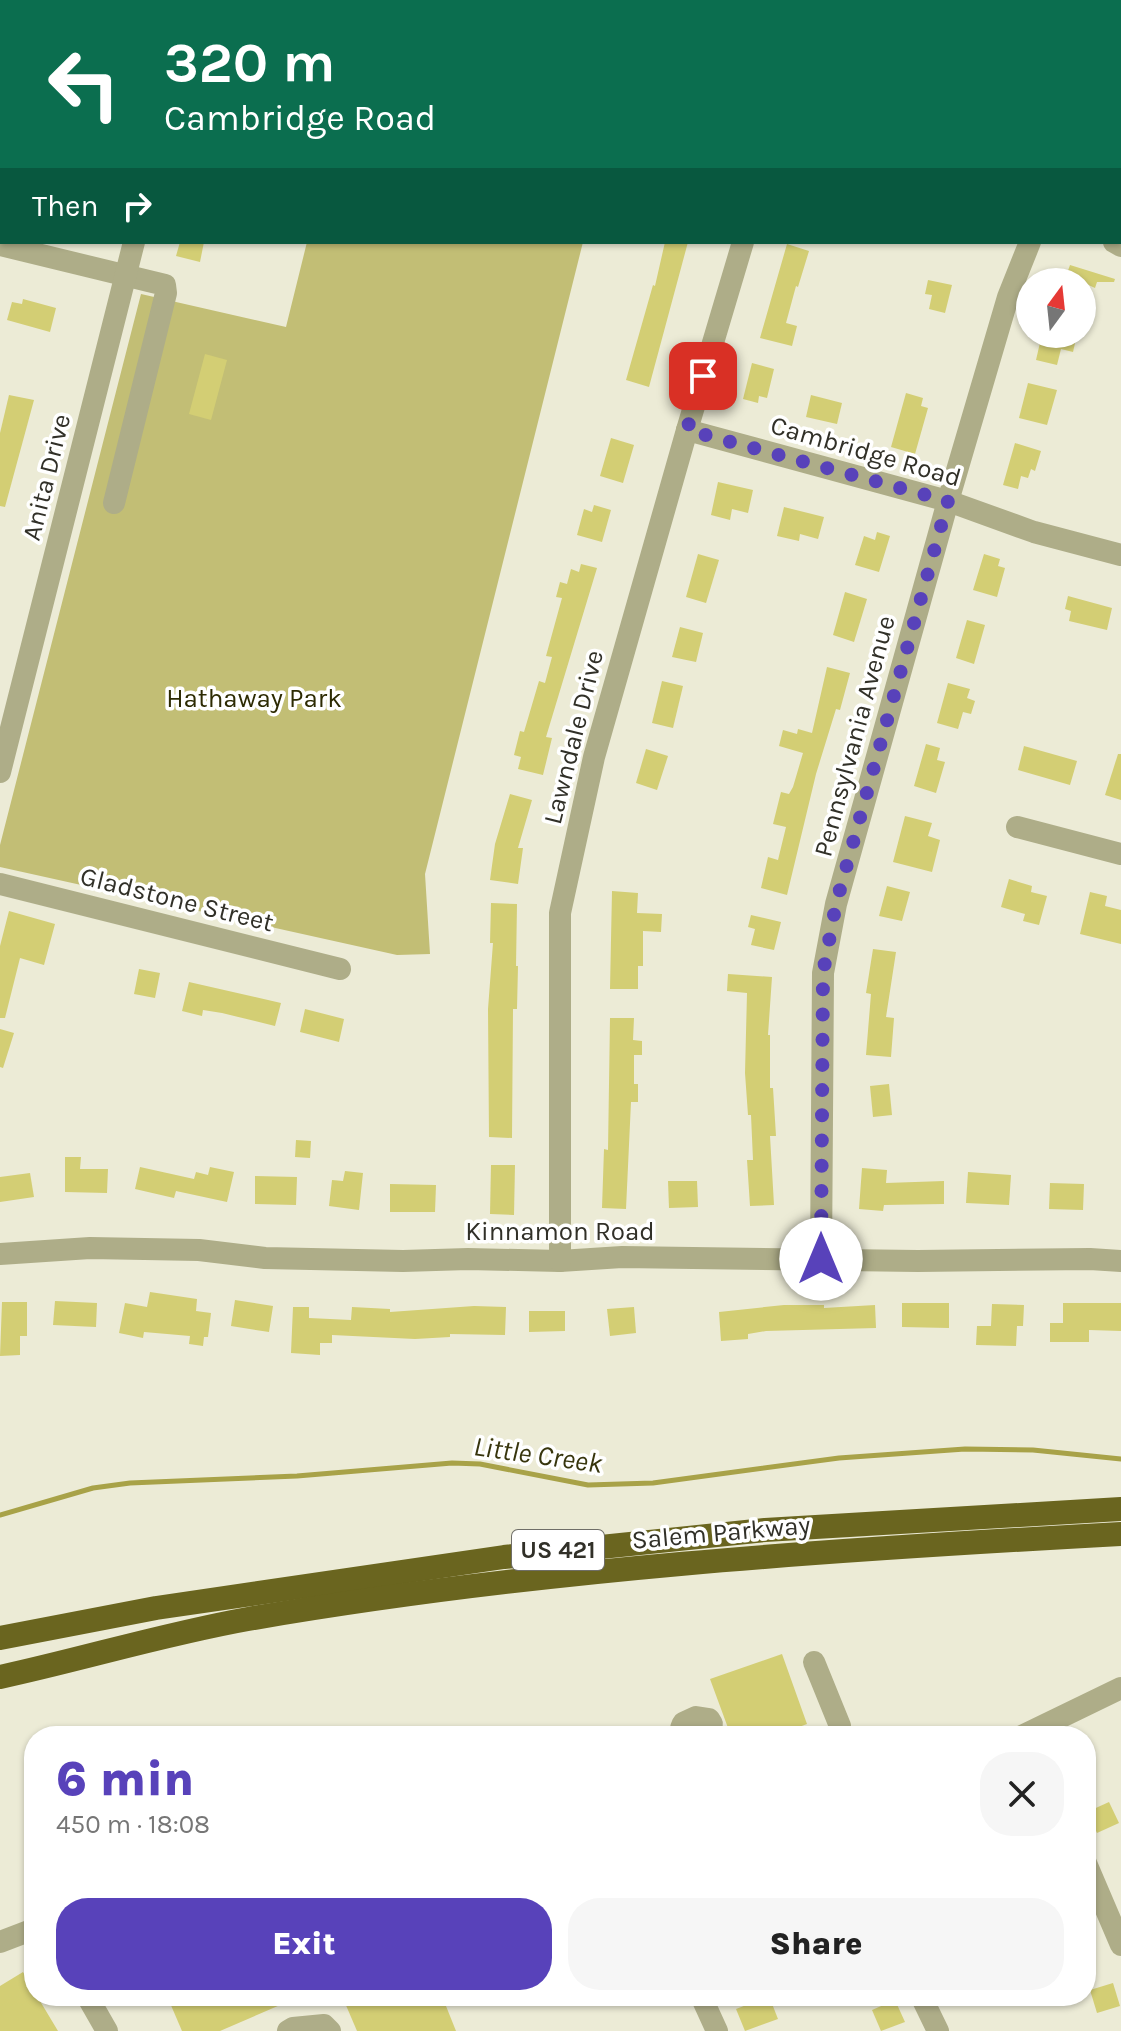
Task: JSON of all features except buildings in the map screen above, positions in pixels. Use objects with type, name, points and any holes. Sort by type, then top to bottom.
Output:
[{"type":"highway","name":"Salem Parkway","points":[[0,1638],[156,1608],[518,1555],[780,1529],[1121,1509]]},
{"type":"highway","name":"Salem Parkway","points":[[0,1677],[78,1660],[161,1636],[233,1622],[507,1581],[767,1555],[1121,1534]]},
{"type":"street","name":"Anita Drive","points":[[0,772],[134,244]]},
{"type":"street","name":"Lawndale Drive","points":[[560,1261],[560,913],[594,757],[742,244]]},
{"type":"street","name":"Pennsylvania Avenue","points":[[821,1259],[823,973],[836,904],[948,501],[1008,297],[1029,244]]},
{"type":"street","points":[[0,245],[165,285],[166,293],[114,503]]},
{"type":"street","name":"Cambridge Road","points":[[687,430],[948,501],[1034,532],[1121,555]]},
{"type":"street","points":[[1017,827],[1121,854]]},
{"type":"street","name":"Gladstone Street","points":[[0,884],[340,969]]},
{"type":"street","name":"Kinnamon Road","points":[[0,1254],[90,1248],[199,1250],[265,1258],[1121,1261]]},
{"type":"street","points":[[814,1662],[840,1726]]},
{"type":"street","points":[[1044,1726],[1121,1688]]},
{"type":"street","points":[[682,1726],[696,1717],[709,1719],[712,1724]]},
{"type":"street","points":[[1096,1886],[1121,1945]]},
{"type":"street","points":[[0,1942],[24,1933]]},
{"type":"street","points":[[93,2006],[107,2031]]},
{"type":"street","points":[[706,2006],[717,2031]]},
{"type":"street","points":[[926,2006],[938,2031]]},
{"type":"street","points":[[288,2031],[324,2025],[330,2031]]},
{"type":"green space","name":"Hathaway Park","points":[[307,244],[582,244],[425,874],[430,954],[397,955],[0,867],[0,845],[141,294],[286,327]]},
{"type":"waterway","name":"Little Creek","points":[[0,1515],[93,1488],[130,1483],[297,1476],[452,1463],[480,1464],[588,1485],[653,1483],[839,1458],[965,1449],[1033,1450],[1121,1459]]},
{"type":"route","points":[[703,376],[687,430],[948,501],[836,904],[823,973],[821,1259]]}]
